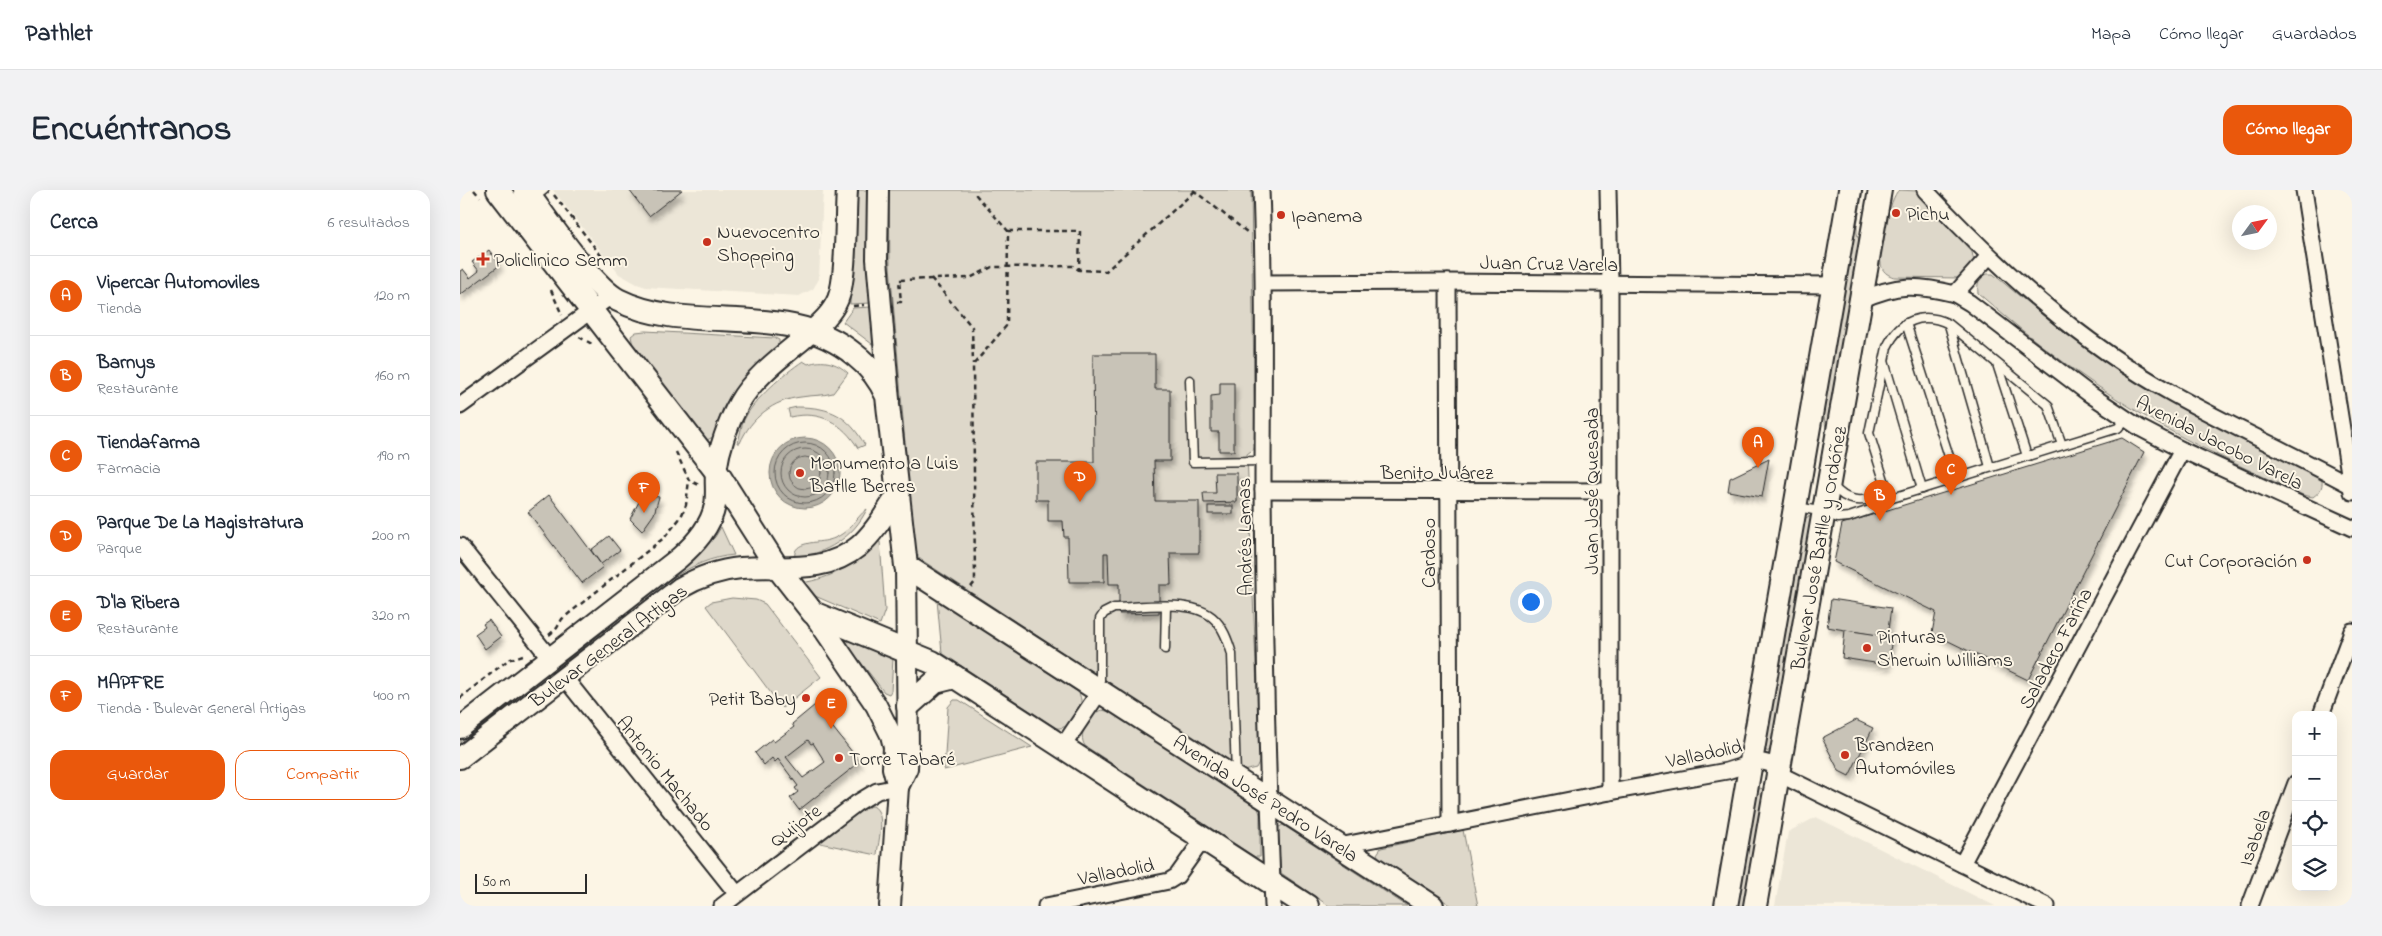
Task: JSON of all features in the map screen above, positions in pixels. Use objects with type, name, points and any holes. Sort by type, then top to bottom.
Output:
[{"type":"main road","points":[[838,300],[842,279],[847,190]]},
{"type":"main road","points":[[878,190],[877,259],[906,566],[907,768],[898,787]]},
{"type":"main road","name":"Bulevar José Batlle y Ordóñez","points":[[1726,906],[1850,190]]},
{"type":"main road","name":"Bulevar José Batlle y Ordóñez","points":[[1755,906],[1880,190]]},
{"type":"main road","points":[[535,192],[585,268],[611,296],[636,308],[650,311],[788,324],[835,340],[859,358],[882,384],[890,406]]},
{"type":"main road","points":[[489,194],[592,310],[716,471],[777,567],[813,613],[884,720],[894,747],[893,768],[898,787],[890,906]]},
{"type":"main road","name":"Bulevar General Artigas","points":[[460,728],[544,651],[691,548],[712,515],[716,493],[716,471],[729,423],[747,392],[771,366],[831,313],[838,300]]},
{"type":"main road","name":"Bulevar General Artigas","points":[[460,758],[659,603],[693,580],[710,573],[739,568],[808,568],[840,558],[867,538],[898,494]]},
{"type":"main road","name":"Avenida José Pedro Varela","points":[[906,566],[1432,906]]},
{"type":"main road","points":[[813,613],[932,662],[1307,906]]},
{"type":"main road","points":[[908,706],[934,682],[955,677]]},
{"type":"street","name":"Andrés Lamas","points":[[1261,190],[1264,283],[1263,490],[1273,906]]},
{"type":"street","name":"Juan José Quesada","points":[[1608,190],[1611,492],[1610,792]]},
{"type":"street","name":"Avenida Jacobo Varela","points":[[1926,190],[1989,256],[2025,290],[2135,371],[2172,394],[2313,464],[2352,489]]},
{"type":"street","points":[[2304,190],[2352,489]]},
{"type":"street","points":[[1955,294],[1989,256]]},
{"type":"street","name":"Juan Cruz Varela","points":[[1264,283],[1448,282],[1834,285]]},
{"type":"street","name":"Cardoso","points":[[1448,282],[1450,824]]},
{"type":"street","name":"Avenida Jacobo Varela","points":[[1861,300],[1890,288],[1904,286],[1934,288],[1955,294],[1970,302],[2088,393],[2126,418],[2182,450],[2352,528]]},
{"type":"street","points":[[460,406],[611,296]]},
{"type":"street","name":"Saladero Fariña","points":[[1962,864],[2182,450]]},
{"type":"street","name":"Benito Juárez","points":[[1263,490],[1611,492]]},
{"type":"street","points":[[460,546],[544,651]]},
{"type":"street","points":[[2322,711],[2352,631]]},
{"type":"street","name":"Antonio Machado","points":[[564,677],[737,894]]},
{"type":"street","points":[[1063,746],[1100,691]]},
{"type":"street","name":"Valladolid","points":[[1339,846],[1610,792],[1727,771],[1752,763],[1763,762],[1771,764],[1779,774],[2047,906]]},
{"type":"street","name":"Quijote","points":[[722,906],[857,802],[877,791],[898,787]]},
{"type":"street","name":"Isabela","points":[[2250,906],[2292,794]]},
{"type":"street","name":"Valladolid","points":[[1046,906],[1169,881],[1177,876],[1204,838]]},
{"type":"lane","points":[[1888,500],[1869,433],[1883,359],[1892,335],[1906,323],[1920,318],[1936,318],[1949,324],[2048,405],[2062,446]]},
{"type":"lane","points":[[1906,323],[1956,478]]},
{"type":"lane","points":[[1949,324],[1990,467]]},
{"type":"lane","points":[[1883,359],[1922,489]]},
{"type":"lane","points":[[1998,364],[2028,456]]},
{"type":"lane","points":[[1190,380],[1193,462],[1264,460]]},
{"type":"lane","points":[[1794,507],[1824,512],[1838,518],[1849,517],[1882,506],[1888,500],[2118,428],[2126,418]]},
{"type":"lane","points":[[1830,482],[1850,500],[1860,502],[1881,497],[1888,500]]},
{"type":"lane","points":[[1165,649],[1166,606]]},
{"type":"lane","points":[[1100,691],[1100,619],[1104,613],[1114,608],[1166,606],[1198,608],[1213,618],[1226,638],[1232,654],[1236,780]]},
{"type":"path","points":[[474,190],[489,194]]},
{"type":"path","points":[[973,365],[1007,325],[1008,231],[976,195],[976,190]]},
{"type":"path","points":[[838,300],[851,306],[901,302],[899,280],[970,278],[992,267],[1073,266],[1079,270],[1106,271],[1112,268],[1194,190],[1263,245]]},
{"type":"path","points":[[535,192],[608,265]]},
{"type":"path","points":[[1008,231],[1080,230],[1079,270]]},
{"type":"path","points":[[931,278],[972,328],[975,582],[962,601]]},
{"type":"path","points":[[546,282],[575,335],[600,348]]},
{"type":"path","points":[[460,698],[508,660],[544,651],[562,619],[665,537],[681,517],[686,505],[689,480]]},
{"type":"shaded area","name":"Nuevocentro Shopping","points":[[553,190],[823,190],[819,279],[813,289],[799,296],[646,287],[637,284],[619,274]]},
{"type":"shaded area","points":[[856,190],[867,190],[867,252],[871,303],[850,304]]},
{"type":"shaded area","points":[[889,190],[1251,190],[1255,448],[1247,454],[1260,760],[1256,768],[1243,771],[920,559],[914,549],[890,266]]},
{"type":"shaded area","points":[[1861,190],[1863,190],[1857,225],[1860,244],[1817,484],[1826,428],[1823,412]]},
{"type":"shaded area","points":[[1899,190],[1917,191],[1972,252],[1974,262],[1959,278],[1894,277],[1884,271],[1881,258],[1883,237],[1892,203]]},
{"type":"shaded area","points":[[1987,274],[1993,274],[2063,332],[2132,377],[2321,476],[2322,485],[2320,490],[2313,497],[2303,495],[2235,464],[2169,430],[2118,400],[2046,349],[1978,293],[1979,282]]},
{"type":"shaded area","points":[[871,307],[874,344],[843,322],[853,308]]},
{"type":"shaded area","points":[[636,332],[775,338],[779,340],[779,344],[732,393],[723,408],[713,437],[707,440],[633,346],[631,336]]},
{"type":"shaded area","points":[[803,361],[808,364],[829,362],[839,366],[848,373],[833,393],[805,396],[772,406],[757,418],[740,443],[738,443],[744,420],[754,404],[787,372]]},
{"type":"shaded area","points":[[797,407],[820,409],[838,415],[852,427],[865,445],[858,448],[838,425],[830,420],[811,415],[790,417],[788,409]]},
{"type":"shaded area","points":[[867,509],[854,528],[837,543],[817,553],[795,557],[795,552],[802,545],[829,540],[842,534]]},
{"type":"shaded area","points":[[1809,516],[1812,520],[1771,749],[1767,752],[1765,748],[1804,519]]},
{"type":"shaded area","points":[[721,527],[734,555],[702,563],[673,577],[551,673],[550,671],[698,554],[715,537]]},
{"type":"shaded area","points":[[877,541],[880,542],[885,610],[880,624],[815,596],[803,588],[804,583],[846,568]]},
{"type":"shaded area","points":[[732,598],[756,600],[765,604],[821,677],[782,708],[706,606],[711,602]]},
{"type":"shaded area","points":[[937,600],[1078,692],[1081,698],[1080,710],[1073,721],[1062,728],[1056,728],[942,653]]},
{"type":"shaded area","points":[[847,638],[893,659],[891,691],[889,694],[884,692],[845,642]]},
{"type":"shaded area","points":[[539,679],[541,682],[460,745],[460,741]]},
{"type":"shaded area","points":[[954,700],[959,700],[1032,747],[944,770],[948,707]]},
{"type":"shaded area","points":[[1102,710],[1111,712],[1258,808],[1260,814],[1260,857],[1255,857],[1085,746],[1082,736],[1083,730],[1093,715]]},
{"type":"shaded area","points":[[1761,788],[1764,791],[1744,906],[1737,906],[1757,790]]},
{"type":"shaded area","points":[[873,806],[880,815],[881,821],[877,855],[820,843],[865,807]]},
{"type":"shaded area","points":[[1816,817],[1995,906],[1775,906],[1788,832]]},
{"type":"shaded area","points":[[1283,825],[1407,906],[1329,906],[1281,873],[1277,828]]},
{"type":"shaded area","points":[[1463,830],[1478,906],[1452,906],[1380,859],[1377,854],[1381,848]]},
{"type":"water","points":[[805,438],[818,441],[830,448],[837,460],[840,473],[837,486],[830,498],[818,505],[805,508],[792,505],[780,498],[773,486],[770,473],[773,460],[780,448],[792,441]]},
{"type":"building","points":[[629,190],[682,190],[649,216]]},
{"type":"building","points":[[489,250],[500,265],[460,295],[460,271],[463,269],[470,278],[479,271],[472,262]]},
{"type":"building","points":[[1093,354],[1155,354],[1155,389],[1170,389],[1170,461],[1154,461],[1155,501],[1199,501],[1199,553],[1170,553],[1171,585],[1159,585],[1159,613],[1119,614],[1119,584],[1109,584],[1108,553],[1104,553],[1104,582],[1069,582],[1068,537],[1064,537],[1063,521],[1048,521],[1048,500],[1036,500],[1036,462],[1094,462]]},
{"type":"building","points":[[1220,383],[1234,383],[1234,451],[1219,451],[1219,432],[1211,432],[1211,396],[1220,395]]},
{"type":"building","points":[[2122,438],[2144,452],[2028,680],[1932,633],[1936,612],[1834,562],[1842,524]]},
{"type":"building","points":[[1769,459],[1762,497],[1728,491],[1730,478]]},
{"type":"building","points":[[1215,473],[1237,473],[1237,502],[1204,503],[1203,493],[1216,493]]},
{"type":"building","points":[[643,494],[659,497],[654,514],[642,531],[630,519]]},
{"type":"building","points":[[549,495],[603,567],[582,583],[528,512]]},
{"type":"building","points":[[1208,506],[1233,506],[1233,514],[1208,514]]},
{"type":"building","points":[[609,536],[620,550],[601,564],[591,550]]},
{"type":"building","points":[[1831,599],[1891,608],[1887,637],[1827,627]]},
{"type":"building","points":[[489,620],[501,637],[485,649],[475,634],[485,627],[483,624]]},
{"type":"building","name":"Pinturas Sherwin Williams","points":[[1845,630],[1892,637],[1888,665],[1842,658]]},
{"type":"building","name":"Torre Tabaré","points":[[815,705],[860,762],[799,810],[790,798],[798,792],[795,788],[798,786],[778,759],[775,762],[772,758],[764,765],[755,753],[772,739],[774,742],[794,727],[792,724]],"holes":[[[808,740],[811,744],[813,743],[825,762],[803,778],[786,757]]]},
{"type":"building","name":"Brandzen Automóviles","points":[[1856,720],[1873,728],[1849,776],[1839,771],[1822,738]]},
{"type":"place","name":"Pichu","points":[[1896,213]]},
{"type":"place","name":"Ipanema","points":[[1281,215]]},
{"type":"place","name":"Nuevocentro Shopping","points":[[707,242]]},
{"type":"place","name":"Policlinico Semm","points":[[483,259]]},
{"type":"place","name":"Vipercar Automoviles","points":[[1758,468]]},
{"type":"place","name":"Monumento a Luis Batlle Berres","points":[[800,473]]},
{"type":"place","name":"Tiendafarma","points":[[1951,495]]},
{"type":"place","name":"Parque De La Magistratura","points":[[1080,502]]},
{"type":"place","name":"MAPFRE","points":[[644,513]]},
{"type":"place","name":"Barnys","points":[[1880,521]]},
{"type":"place","name":"Cut Corporación","points":[[2307,560]]},
{"type":"place","name":"Pinturas Sherwin Williams","points":[[1867,648]]},
{"type":"place","name":"Petit Baby","points":[[806,698]]},
{"type":"place","name":"D'la Ribera","points":[[831,729]]},
{"type":"place","name":"Brandzen Automóviles","points":[[1845,755]]},
{"type":"place","name":"Torre Tabaré","points":[[839,758]]}]
